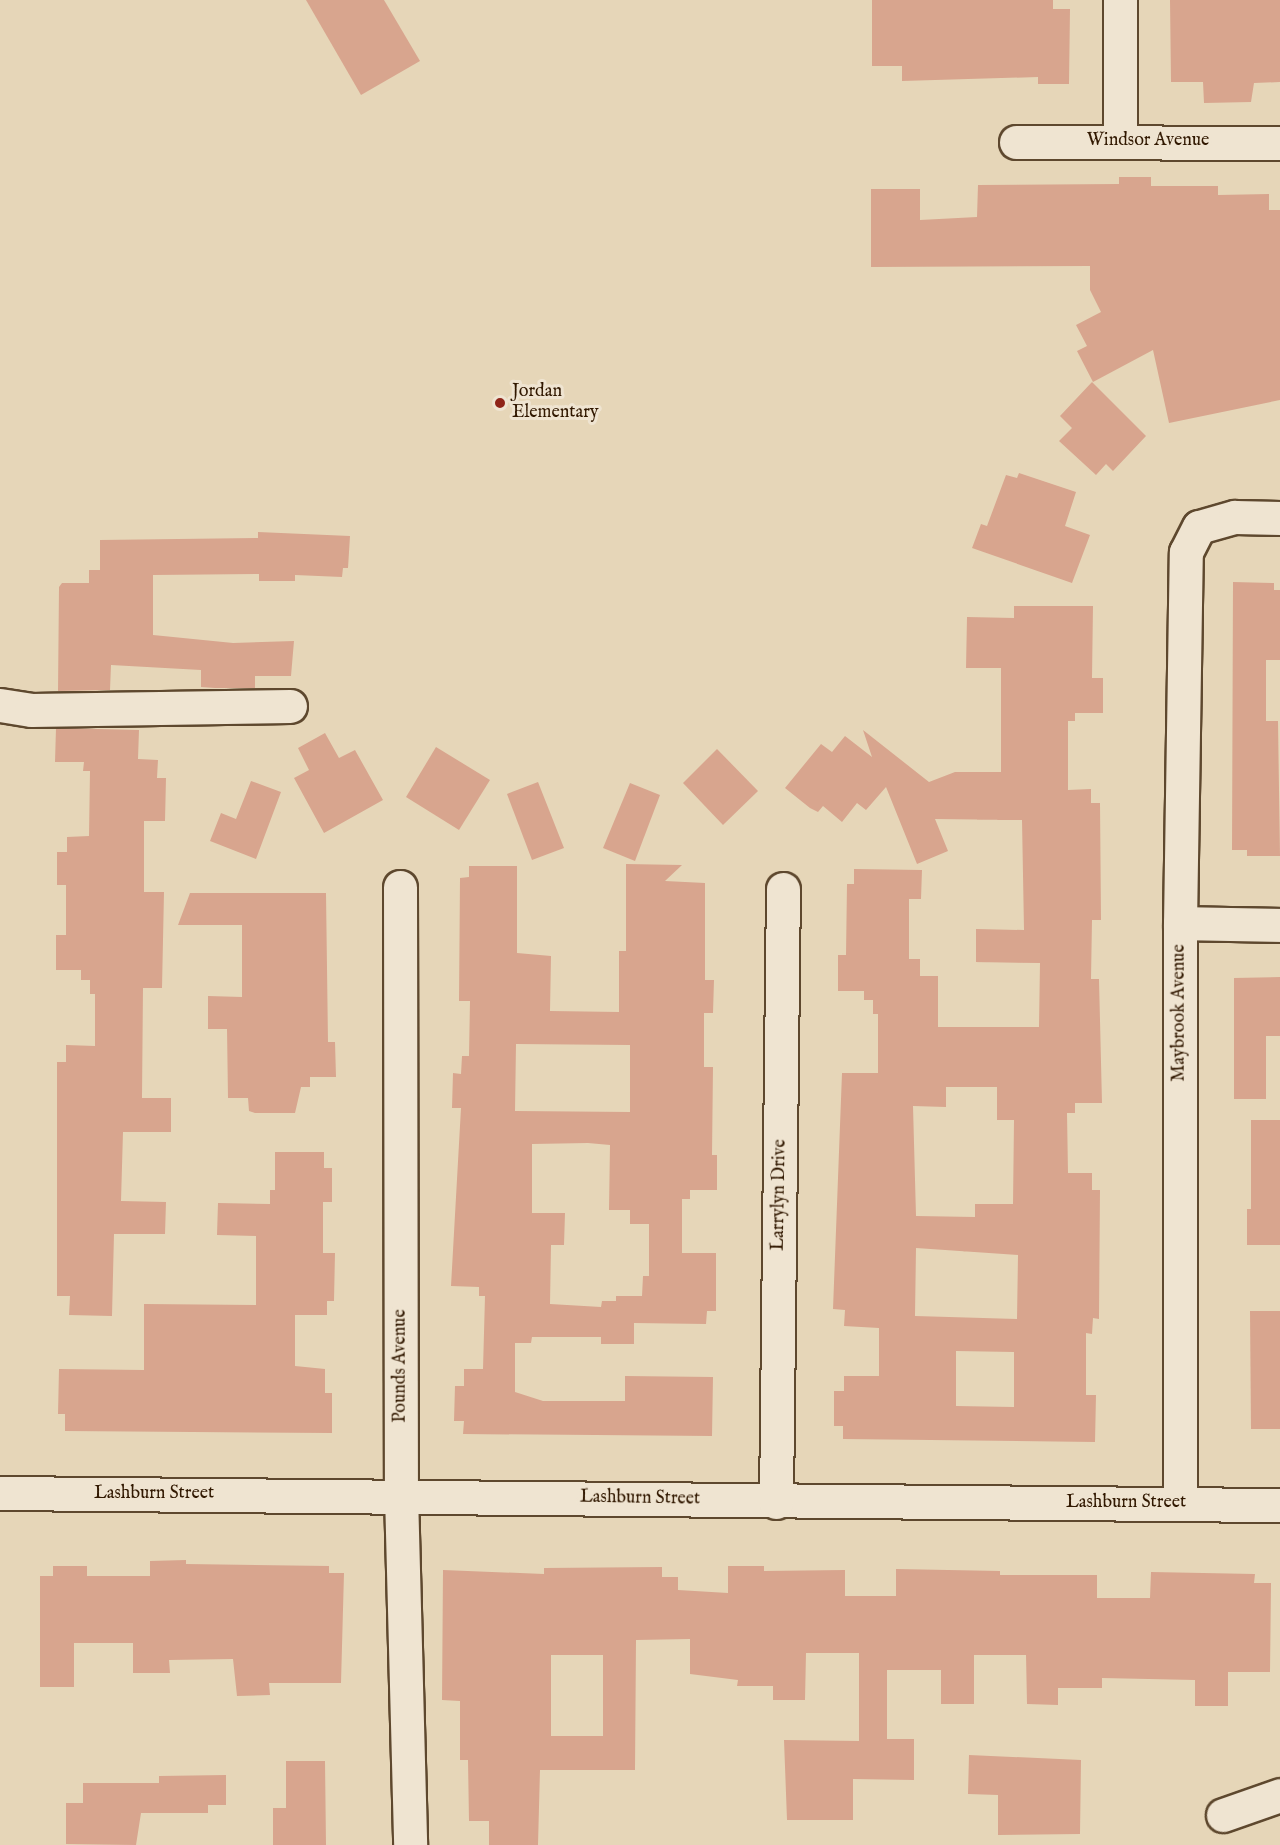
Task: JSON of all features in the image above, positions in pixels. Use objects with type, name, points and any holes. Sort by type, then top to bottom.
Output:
[{"type":"street","points":[[1120,0],[1120,140]]},
{"type":"street","name":"Windsor Avenue","points":[[1016,142],[1120,140],[1280,143]]},
{"type":"street","name":"Maybrook Avenue","points":[[1180,1503],[1180,923],[1186,552],[1199,527],[1235,517],[1280,518]]},
{"type":"street","points":[[0,705],[31,710],[290,706]]},
{"type":"street","name":"Pounds Avenue","points":[[400,887],[401,1494],[410,1845]]},
{"type":"street","name":"Larrylyn Drive","points":[[776,1502],[783,889]]},
{"type":"street","points":[[1180,923],[1280,925]]},
{"type":"street","name":"Lashburn Street","points":[[0,1493],[401,1494],[776,1502],[1280,1505]]},
{"type":"street","points":[[1222,1815],[1280,1795]]},
{"type":"building","points":[[306,0],[384,0],[420,61],[361,95]]},
{"type":"building","points":[[872,0],[1053,0],[1053,9],[1070,9],[1069,84],[1038,84],[1038,77],[902,81],[902,66],[872,66]]},
{"type":"building","points":[[1170,0],[1280,0],[1280,82],[1254,83],[1251,102],[1204,103],[1203,82],[1171,82]]},
{"type":"building","points":[[1119,177],[1151,177],[1151,186],[1218,186],[1218,195],[1269,194],[1269,210],[1280,210],[1280,400],[1169,423],[1153,350],[1093,382],[1077,351],[1087,346],[1076,325],[1101,312],[1090,290],[1090,266],[871,267],[871,189],[920,189],[920,220],[977,217],[978,185],[1119,184]]},
{"type":"building","points":[[1092,382],[1146,436],[1113,471],[1106,464],[1096,475],[1059,441],[1072,428],[1060,416]]},
{"type":"building","points":[[1019,473],[1076,492],[1065,526],[1090,535],[1072,583],[972,548],[981,524],[987,526],[1006,475],[1017,478]]},
{"type":"building","points":[[258,532],[350,536],[348,568],[343,568],[342,577],[295,575],[295,581],[259,581],[259,574],[153,575],[153,635],[233,643],[294,641],[291,676],[255,676],[255,688],[215,688],[201,687],[201,670],[111,665],[110,690],[58,691],[59,587],[62,583],[89,583],[89,570],[100,570],[100,540],[258,538]]},
{"type":"building","points":[[1233,582],[1274,583],[1274,590],[1280,590],[1280,660],[1266,660],[1266,721],[1278,721],[1280,856],[1247,856],[1247,850],[1232,850]]},
{"type":"building","points":[[1014,606],[1093,606],[1092,678],[1103,678],[1103,713],[1075,713],[1075,721],[1068,721],[1068,790],[1091,789],[1091,803],[1100,803],[1101,920],[1092,920],[1091,979],[1099,979],[1102,1103],[1075,1103],[1075,1113],[1067,1113],[1068,1173],[1092,1173],[1092,1190],[1100,1190],[1099,1319],[1093,1318],[1092,1334],[1086,1333],[1086,1395],[1096,1395],[1095,1442],[843,1439],[843,1426],[834,1426],[834,1391],[844,1391],[844,1376],[879,1376],[879,1328],[844,1326],[845,1310],[833,1309],[842,1073],[878,1073],[878,1014],[873,1014],[873,1000],[864,1000],[864,991],[838,991],[838,955],[846,955],[847,884],[854,884],[854,869],[922,870],[921,899],[909,899],[909,959],[920,959],[920,976],[938,976],[938,1027],[1039,1027],[1040,963],[976,962],[976,929],[1024,930],[1022,820],[935,819],[948,851],[917,864],[886,787],[866,810],[857,803],[842,822],[823,806],[818,812],[810,808],[785,788],[821,744],[832,752],[845,736],[872,757],[863,730],[929,782],[955,772],[1001,772],[1001,668],[966,668],[967,617],[1014,618]],"holes":[[[946,1087],[997,1087],[997,1120],[1014,1120],[1013,1204],[975,1204],[975,1217],[916,1216],[913,1106],[946,1107]],[[916,1248],[1018,1255],[1017,1319],[915,1316]],[[956,1351],[1014,1352],[1014,1407],[956,1406]]]},
{"type":"building","points":[[56,728],[139,730],[138,759],[158,760],[157,778],[166,778],[165,821],[144,821],[144,892],[164,892],[162,988],[143,988],[142,1098],[171,1098],[171,1132],[123,1132],[121,1201],[166,1202],[165,1234],[114,1234],[112,1316],[69,1315],[70,1296],[57,1296],[57,1062],[66,1062],[66,1045],[95,1046],[95,994],[90,994],[90,980],[81,980],[81,970],[56,970],[56,935],[66,935],[66,885],[57,885],[57,852],[67,852],[67,837],[89,836],[90,771],[83,771],[84,762],[55,762]]},
{"type":"building","points":[[325,733],[339,758],[355,750],[383,800],[324,833],[294,778],[309,770],[298,748]]},
{"type":"building","points":[[436,747],[490,780],[459,830],[406,797]]},
{"type":"building","points":[[717,749],[758,791],[723,825],[683,783]]},
{"type":"building","points":[[251,781],[281,792],[256,859],[210,841],[221,813],[236,819]]},
{"type":"building","points":[[538,782],[564,848],[532,860],[507,794]]},
{"type":"building","points":[[630,783],[660,795],[635,861],[603,848]]},
{"type":"building","points":[[626,864],[682,865],[665,881],[705,883],[705,980],[714,980],[713,1013],[704,1013],[704,1067],[713,1067],[712,1155],[717,1155],[717,1190],[690,1190],[690,1199],[682,1199],[682,1253],[716,1253],[716,1311],[707,1311],[706,1324],[634,1323],[634,1344],[601,1344],[601,1337],[532,1337],[531,1343],[515,1343],[515,1392],[543,1401],[625,1401],[625,1376],[713,1377],[712,1436],[463,1434],[464,1421],[454,1421],[455,1386],[464,1386],[464,1369],[483,1369],[485,1296],[479,1296],[479,1287],[451,1286],[461,1108],[452,1108],[453,1073],[461,1074],[462,1056],[469,1056],[470,1001],[459,1001],[460,878],[469,877],[469,866],[517,866],[517,953],[551,956],[550,1011],[619,1012],[619,951],[626,951]],"holes":[[[516,1044],[630,1045],[630,1112],[515,1111]],[[532,1144],[610,1145],[609,1210],[630,1210],[630,1224],[649,1224],[649,1276],[643,1276],[642,1296],[616,1296],[616,1301],[602,1301],[601,1307],[550,1304],[551,1245],[564,1245],[565,1213],[532,1213]]]},
{"type":"building","points":[[190,893],[326,893],[328,1042],[335,1042],[336,1077],[310,1077],[310,1087],[301,1087],[295,1113],[255,1113],[249,1111],[248,1098],[228,1098],[227,1029],[208,1029],[208,996],[242,997],[242,925],[178,925]]},
{"type":"building","points":[[1280,977],[1280,1036],[1266,1036],[1266,1099],[1234,1099],[1234,978]]},
{"type":"building","points":[[1251,1120],[1280,1120],[1280,1245],[1247,1245],[1247,1209],[1251,1209]]},
{"type":"building","points":[[275,1152],[324,1152],[324,1168],[332,1168],[332,1202],[323,1202],[323,1253],[335,1253],[334,1301],[327,1301],[327,1315],[295,1315],[295,1366],[325,1369],[325,1393],[332,1393],[332,1433],[65,1431],[65,1414],[58,1414],[59,1369],[144,1370],[144,1304],[256,1305],[256,1236],[217,1235],[218,1203],[270,1204],[270,1190],[275,1190]]},
{"type":"building","points":[[1250,1311],[1280,1311],[1280,1429],[1251,1429]]},
{"type":"building","points":[[186,1560],[186,1564],[329,1566],[329,1573],[344,1573],[341,1683],[269,1683],[270,1695],[237,1696],[233,1659],[169,1660],[170,1673],[133,1673],[133,1643],[74,1643],[74,1687],[40,1687],[40,1576],[53,1576],[53,1566],[87,1566],[87,1576],[150,1576],[150,1561]]},
{"type":"building","points":[[728,1566],[764,1566],[764,1571],[845,1570],[845,1596],[896,1596],[896,1569],[1000,1571],[1000,1575],[1097,1575],[1097,1598],[1150,1598],[1151,1572],[1255,1574],[1254,1583],[1271,1583],[1270,1672],[1228,1672],[1228,1706],[1195,1706],[1195,1680],[1102,1678],[1102,1688],[1058,1688],[1058,1705],[1027,1704],[1026,1655],[974,1655],[974,1704],[941,1704],[941,1670],[887,1670],[887,1739],[914,1739],[914,1780],[853,1779],[853,1820],[787,1820],[784,1740],[859,1741],[859,1653],[806,1653],[805,1700],[773,1700],[773,1686],[737,1686],[738,1680],[690,1674],[690,1639],[636,1640],[635,1770],[540,1770],[538,1845],[489,1845],[489,1821],[469,1821],[468,1760],[460,1760],[460,1701],[442,1700],[443,1570],[544,1574],[544,1568],[662,1567],[662,1577],[678,1577],[678,1590],[728,1593]],"holes":[[[551,1655],[603,1655],[603,1736],[551,1736]]]},
{"type":"building","points":[[969,1755],[1081,1760],[1080,1834],[998,1835],[998,1795],[968,1794]]},
{"type":"building","points":[[286,1761],[325,1761],[326,1845],[273,1845],[273,1808],[286,1808]]},
{"type":"building","points":[[226,1775],[226,1805],[208,1805],[208,1813],[141,1813],[136,1845],[66,1844],[66,1803],[83,1803],[83,1783],[159,1783],[159,1776]]},
{"type":"place","name":"Jordan Elementary","points":[[500,403]]}]
